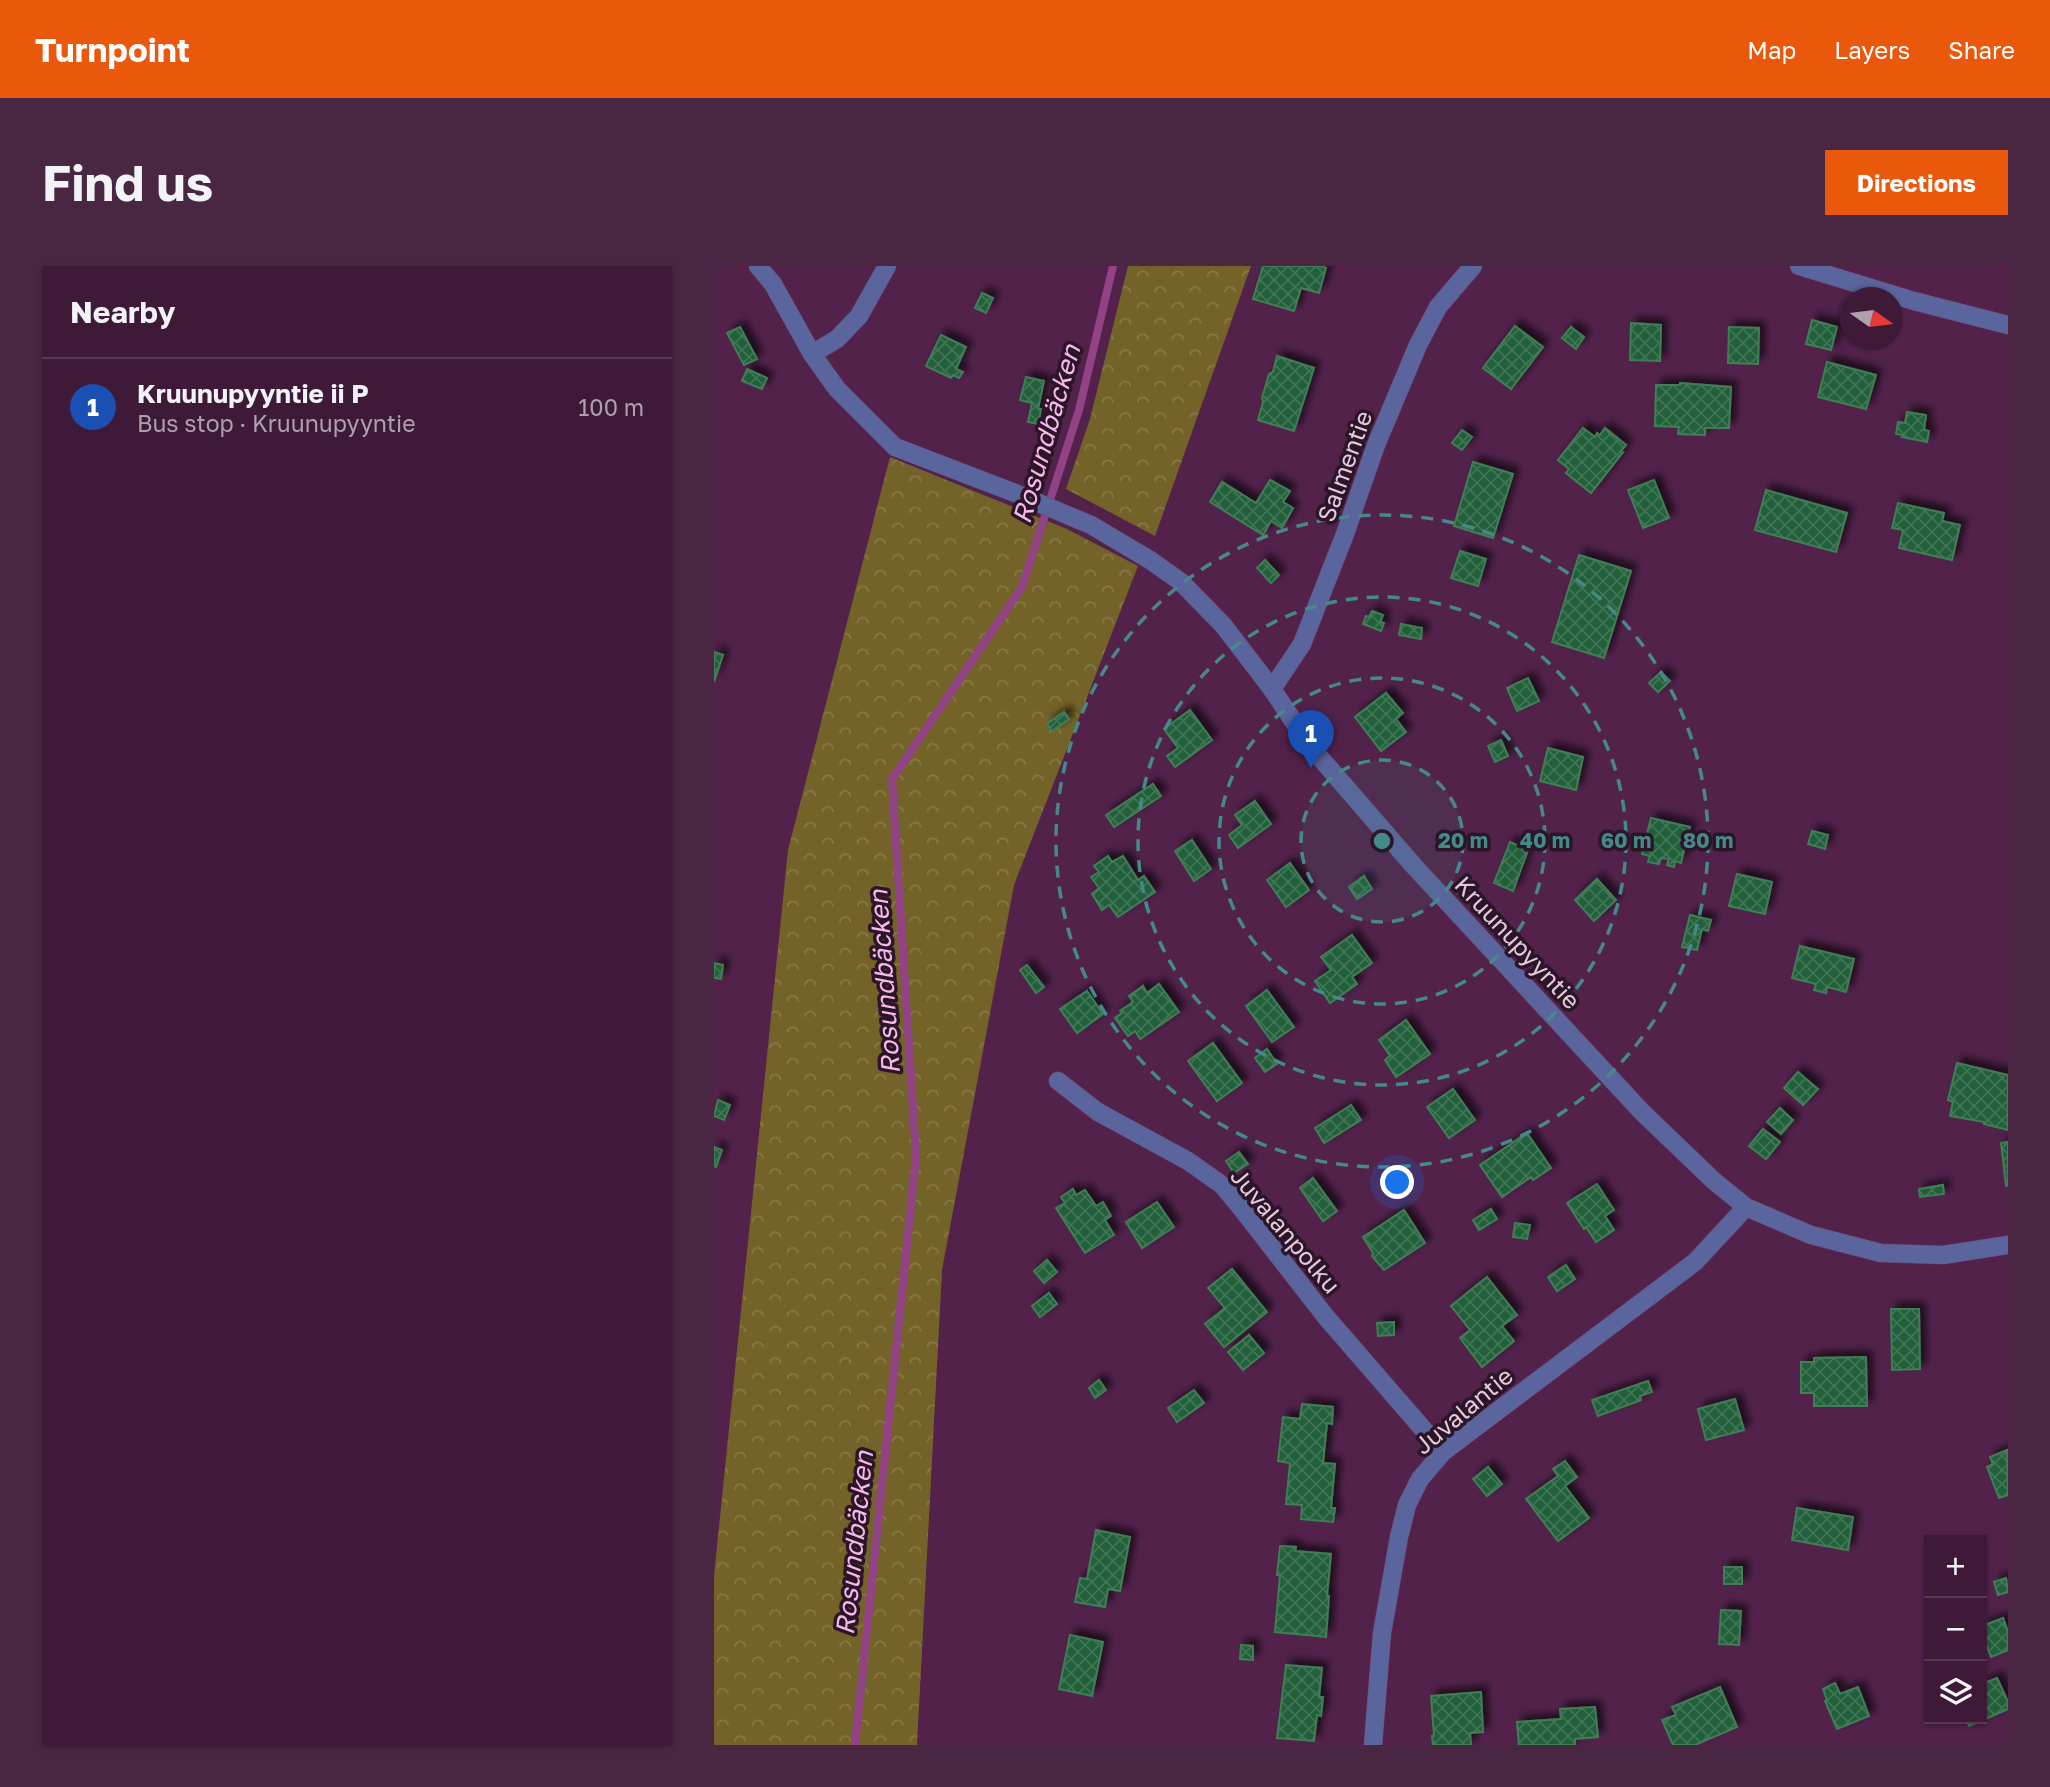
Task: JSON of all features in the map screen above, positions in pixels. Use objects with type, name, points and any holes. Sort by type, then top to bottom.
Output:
[{"type":"street","name":"Kruunupyyntie","points":[[758,266],[773,284],[812,354],[837,389],[895,447],[1091,525],[1181,582],[1223,625],[1272,689],[1310,746],[1413,865],[1642,1112],[1714,1181],[1746,1207],[1811,1236],[1881,1253],[1943,1255],[2008,1245]]},
{"type":"street","points":[[812,354],[837,339],[859,316],[887,266]]},
{"type":"street","name":"Salmentie","points":[[1272,689],[1303,644],[1408,366],[1438,307],[1473,266]]},
{"type":"street","points":[[1799,266],[2008,325]]},
{"type":"street","name":"Juvalanpolku","points":[[1058,1081],[1098,1112],[1188,1161],[1222,1185],[1326,1317],[1443,1452]]},
{"type":"street","name":"Juvalantie","points":[[1373,1745],[1382,1633],[1399,1537],[1407,1505],[1420,1479],[1443,1452],[1695,1262],[1746,1207]]},
{"type":"green space","points":[[1128,266],[1251,266],[1155,536],[1066,489],[1090,419]]},
{"type":"green space","points":[[890,457],[1067,529],[1138,566],[1014,885],[942,1270],[917,1745],[714,1745],[714,1576],[788,850]]},
{"type":"building","points":[[1263,266],[1326,268],[1319,293],[1301,288],[1294,311],[1253,299]]},
{"type":"building","points":[[982,293],[993,298],[986,313],[975,308]]},
{"type":"building","points":[[1812,320],[1837,327],[1831,350],[1806,344]]},
{"type":"building","points":[[1631,323],[1661,325],[1660,361],[1630,360]]},
{"type":"building","points":[[1515,326],[1543,347],[1511,389],[1483,368]]},
{"type":"building","points":[[740,327],[757,359],[744,365],[727,333]]},
{"type":"building","points":[[1571,327],[1584,337],[1576,349],[1562,338]]},
{"type":"building","points":[[1729,327],[1759,328],[1758,364],[1728,363]]},
{"type":"building","points":[[941,335],[966,347],[956,369],[963,372],[959,378],[953,375],[951,378],[926,366]]},
{"type":"building","points":[[1277,356],[1314,368],[1294,431],[1258,420],[1269,374],[1273,372]]},
{"type":"building","points":[[1827,362],[1876,375],[1866,409],[1818,397]]},
{"type":"building","points":[[747,369],[767,378],[762,389],[742,381]]},
{"type":"building","points":[[1026,377],[1044,381],[1038,424],[1028,422],[1032,403],[1020,400]]},
{"type":"building","points":[[1680,383],[1731,387],[1729,428],[1705,428],[1705,435],[1678,434],[1679,427],[1655,426],[1656,385]]},
{"type":"building","points":[[1907,412],[1926,415],[1924,430],[1929,431],[1927,442],[1896,434],[1898,422],[1905,423]]},
{"type":"building","points":[[1583,428],[1595,437],[1605,428],[1626,445],[1591,493],[1566,473],[1569,469],[1558,460]]},
{"type":"building","points":[[1462,430],[1472,437],[1462,450],[1452,443]]},
{"type":"building","points":[[1473,462],[1513,474],[1493,538],[1454,526]]},
{"type":"building","points":[[1270,480],[1290,491],[1283,502],[1293,508],[1282,528],[1271,521],[1263,535],[1210,502],[1222,482],[1256,503]]},
{"type":"building","points":[[1654,480],[1669,518],[1643,528],[1628,490]]},
{"type":"building","points":[[1766,490],[1847,513],[1836,552],[1755,530]]},
{"type":"building","points":[[1898,503],[1944,513],[1942,521],[1960,525],[1952,560],[1899,548],[1903,530],[1892,528]]},
{"type":"building","points":[[1460,551],[1486,559],[1478,586],[1451,578]]},
{"type":"building","points":[[1579,555],[1631,571],[1604,658],[1552,642]]},
{"type":"building","points":[[1265,560],[1279,575],[1271,583],[1257,568]]},
{"type":"building","points":[[1372,611],[1383,615],[1380,622],[1384,623],[1381,631],[1363,624]]},
{"type":"building","points":[[1401,624],[1422,628],[1421,639],[1399,635]]},
{"type":"building","points":[[714,652],[723,655],[714,682]]},
{"type":"building","points":[[1661,672],[1670,681],[1658,692],[1649,683]]},
{"type":"building","points":[[1528,678],[1539,701],[1517,711],[1507,688]]},
{"type":"building","points":[[1386,693],[1403,713],[1396,719],[1406,732],[1381,751],[1355,717]]},
{"type":"building","points":[[1190,710],[1212,740],[1175,767],[1167,756],[1178,748],[1164,729]]},
{"type":"building","points":[[1064,712],[1069,719],[1052,731],[1047,724]]},
{"type":"building","points":[[1501,740],[1508,756],[1495,762],[1488,746]]},
{"type":"building","points":[[1548,748],[1583,757],[1576,790],[1540,781]]},
{"type":"building","points":[[1153,784],[1161,796],[1114,827],[1106,815]]},
{"type":"building","points":[[1255,801],[1271,824],[1238,848],[1229,835],[1242,825],[1235,815]]},
{"type":"building","points":[[1651,818],[1690,827],[1681,863],[1675,861],[1674,867],[1667,865],[1669,859],[1661,858],[1659,864],[1648,862],[1650,856],[1642,854]]},
{"type":"building","points":[[1812,831],[1828,835],[1825,849],[1808,844]]},
{"type":"building","points":[[1192,840],[1211,869],[1194,881],[1175,851]]},
{"type":"building","points":[[1510,842],[1528,850],[1513,891],[1494,883]]},
{"type":"building","points":[[1108,856],[1112,862],[1123,856],[1138,880],[1144,876],[1155,892],[1118,917],[1109,905],[1102,910],[1092,894],[1099,888],[1091,877],[1099,872],[1094,866]]},
{"type":"building","points":[[1290,863],[1309,890],[1286,907],[1267,880]]},
{"type":"building","points":[[1737,874],[1772,882],[1765,914],[1729,906]]},
{"type":"building","points":[[1364,876],[1372,889],[1357,899],[1349,887]]},
{"type":"building","points":[[1597,879],[1616,900],[1594,921],[1575,900]]},
{"type":"building","points":[[1690,915],[1711,920],[1708,931],[1702,929],[1697,950],[1682,947]]},
{"type":"building","points":[[1352,935],[1372,963],[1352,977],[1357,984],[1330,1003],[1315,981],[1331,970],[1321,957]]},
{"type":"building","points":[[1800,946],[1854,959],[1846,992],[1827,987],[1826,993],[1814,990],[1816,984],[1792,978]]},
{"type":"building","points":[[714,963],[723,965],[721,979],[714,978]]},
{"type":"building","points":[[1027,965],[1044,987],[1036,993],[1020,970]]},
{"type":"building","points":[[1159,984],[1179,1012],[1140,1039],[1135,1031],[1128,1036],[1115,1018],[1133,1002],[1129,996],[1143,986],[1147,993]]},
{"type":"building","points":[[1267,990],[1294,1027],[1272,1042],[1246,1006]]},
{"type":"building","points":[[1087,991],[1103,1014],[1077,1033],[1060,1009]]},
{"type":"building","points":[[1406,1020],[1430,1054],[1396,1077],[1385,1060],[1390,1056],[1379,1040]]},
{"type":"building","points":[[1213,1043],[1242,1083],[1217,1101],[1188,1061]]},
{"type":"building","points":[[1267,1049],[1277,1064],[1265,1072],[1255,1058]]},
{"type":"building","points":[[1957,1063],[2008,1075],[2008,1130],[1984,1122],[1950,1116],[1953,1102],[1948,1100]]},
{"type":"building","points":[[1798,1072],[1818,1089],[1803,1105],[1784,1088]]},
{"type":"building","points":[[1453,1089],[1475,1120],[1449,1138],[1427,1107]]},
{"type":"building","points":[[718,1100],[730,1105],[724,1120],[714,1116]]},
{"type":"building","points":[[1351,1105],[1361,1120],[1324,1143],[1315,1128]]},
{"type":"building","points":[[1780,1108],[1793,1120],[1781,1134],[1767,1122]]},
{"type":"building","points":[[1763,1129],[1780,1142],[1766,1159],[1749,1146]]},
{"type":"building","points":[[1527,1133],[1551,1168],[1533,1180],[1531,1177],[1502,1197],[1480,1165]]},
{"type":"building","points":[[2008,1142],[2008,1185],[2006,1186],[2001,1143]]},
{"type":"building","points":[[714,1147],[722,1150],[716,1167],[714,1166]]},
{"type":"building","points":[[1239,1152],[1248,1164],[1234,1173],[1226,1161]]},
{"type":"building","points":[[1313,1178],[1337,1211],[1323,1221],[1300,1188]]},
{"type":"building","points":[[1597,1184],[1614,1210],[1605,1216],[1614,1230],[1596,1242],[1567,1203]]},
{"type":"building","points":[[1943,1185],[1944,1194],[1920,1197],[1919,1189]]},
{"type":"building","points":[[1073,1189],[1076,1195],[1085,1190],[1096,1206],[1103,1202],[1111,1216],[1105,1220],[1114,1235],[1085,1253],[1056,1208],[1065,1203],[1061,1197]]},
{"type":"building","points":[[1157,1202],[1174,1227],[1142,1248],[1126,1222]]},
{"type":"building","points":[[1491,1209],[1497,1219],[1479,1230],[1473,1220]]},
{"type":"building","points":[[1404,1210],[1425,1243],[1384,1270],[1372,1256],[1373,1253],[1363,1237]]},
{"type":"building","points":[[1515,1223],[1530,1225],[1527,1239],[1513,1237]]},
{"type":"building","points":[[1047,1260],[1057,1272],[1044,1283],[1034,1271]]},
{"type":"building","points":[[1566,1265],[1575,1279],[1557,1291],[1548,1277]]},
{"type":"building","points":[[1232,1269],[1267,1312],[1224,1347],[1205,1324],[1225,1308],[1208,1288]]},
{"type":"building","points":[[1487,1277],[1517,1315],[1502,1326],[1514,1341],[1482,1367],[1460,1338],[1470,1330],[1451,1306]]},
{"type":"building","points":[[1049,1293],[1057,1304],[1040,1317],[1032,1306]]},
{"type":"building","points":[[1891,1309],[1919,1309],[1920,1369],[1892,1370]]},
{"type":"building","points":[[1394,1322],[1394,1335],[1378,1336],[1377,1323]]},
{"type":"building","points":[[1249,1335],[1264,1353],[1243,1370],[1228,1352]]},
{"type":"building","points":[[1866,1357],[1867,1406],[1814,1406],[1814,1393],[1801,1393],[1801,1362],[1814,1362],[1814,1358]]},
{"type":"building","points":[[1099,1380],[1106,1390],[1095,1398],[1089,1388]]},
{"type":"building","points":[[1648,1381],[1652,1392],[1640,1396],[1641,1400],[1598,1416],[1592,1400]]},
{"type":"building","points":[[1194,1390],[1204,1403],[1177,1422],[1168,1408]]},
{"type":"building","points":[[1735,1399],[1744,1430],[1706,1440],[1698,1409]]},
{"type":"building","points":[[1302,1404],[1333,1407],[1332,1424],[1327,1423],[1323,1463],[1335,1464],[1331,1508],[1335,1508],[1333,1522],[1301,1519],[1302,1505],[1286,1504],[1290,1463],[1278,1461],[1283,1417],[1300,1419]]},
{"type":"building","points":[[2007,1450],[2008,1495],[1999,1498],[1987,1467],[1993,1464],[1990,1457]]},
{"type":"building","points":[[1565,1461],[1577,1477],[1565,1486],[1589,1518],[1558,1541],[1526,1499],[1558,1476],[1553,1469]]},
{"type":"building","points":[[1488,1467],[1502,1484],[1487,1496],[1473,1479]]},
{"type":"building","points":[[1797,1508],[1853,1517],[1848,1550],[1792,1540]]},
{"type":"building","points":[[1096,1530],[1130,1537],[1120,1591],[1108,1589],[1105,1607],[1075,1602],[1080,1578],[1087,1579]]},
{"type":"building","points":[[1280,1546],[1296,1547],[1295,1551],[1331,1554],[1326,1637],[1275,1632]]},
{"type":"building","points":[[1724,1567],[1742,1567],[1742,1584],[1724,1584]]},
{"type":"building","points":[[2006,1578],[2008,1592],[1998,1595],[1994,1582]]},
{"type":"building","points":[[1721,1610],[1741,1611],[1739,1645],[1719,1644]]},
{"type":"building","points":[[2003,1618],[2008,1632],[2008,1650],[1991,1657],[1987,1647],[1987,1624]]},
{"type":"building","points":[[1070,1635],[1103,1642],[1092,1696],[1059,1689]]},
{"type":"building","points":[[1241,1645],[1253,1646],[1253,1660],[1240,1659]]},
{"type":"building","points":[[1286,1665],[1322,1668],[1319,1697],[1323,1697],[1321,1716],[1317,1715],[1314,1741],[1277,1738]]},
{"type":"building","points":[[1997,1678],[2008,1702],[2008,1709],[1987,1718],[1987,1682]]},
{"type":"building","points":[[1835,1683],[1840,1694],[1858,1687],[1869,1716],[1837,1729],[1823,1689]]},
{"type":"building","points":[[1720,1687],[1737,1727],[1695,1745],[1673,1745],[1662,1720],[1676,1715],[1672,1707]]},
{"type":"building","points":[[1481,1692],[1483,1732],[1470,1733],[1471,1745],[1433,1745],[1431,1696]]},
{"type":"building","points":[[1595,1707],[1598,1737],[1575,1739],[1575,1745],[1519,1745],[1517,1722],[1561,1719],[1560,1709]]},
{"type":"waterway","name":"Rosundbäcken","points":[[855,1745],[916,1157],[892,779],[1022,587],[1079,410],[1113,266]]},
{"type":"place","name":"Kruunupyyntie ii P","points":[[1311,768]]}]
